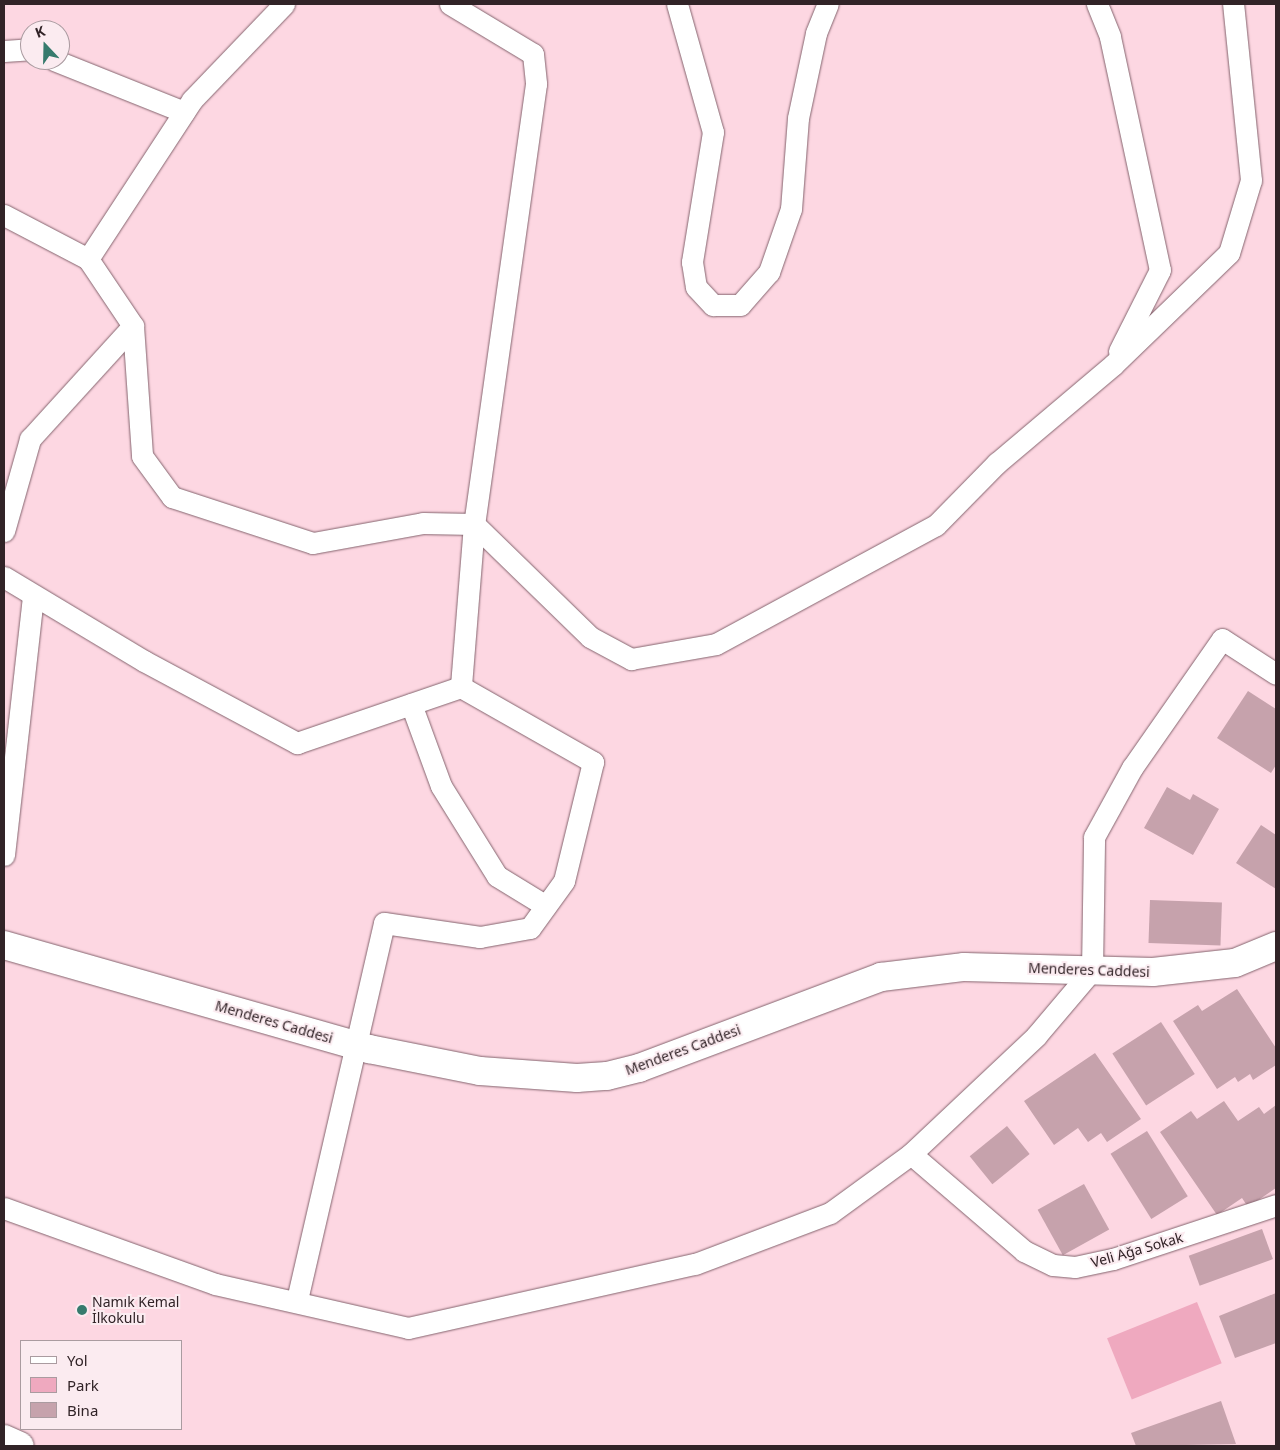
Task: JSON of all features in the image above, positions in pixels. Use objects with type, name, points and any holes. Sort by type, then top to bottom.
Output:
[{"type":"street","points":[[88,259],[184,112],[284,4]]},
{"type":"street","points":[[450,4],[533,54],[536,84],[474,524],[461,687]]},
{"type":"street","points":[[677,4],[713,132],[692,262],[696,286],[713,305],[740,305],[769,272],[791,209],[798,118],[816,33],[828,4]]},
{"type":"street","points":[[1097,4],[1110,38],[1160,270],[1113,365]]},
{"type":"street","points":[[4,216],[88,259],[133,326],[142,456],[172,497],[313,543],[423,523],[474,524],[590,637],[631,659],[716,644],[936,525],[998,463],[1113,365],[1229,253],[1251,180],[1233,4]]},
{"type":"street","points":[[4,51],[20,50]]},
{"type":"street","points":[[70,66],[184,112]]},
{"type":"street","points":[[4,531],[30,439],[133,326]]},
{"type":"street","points":[[4,577],[33,596],[297,743],[461,687],[593,762],[564,881],[530,928],[480,937],[384,923],[354,1044],[297,1301]]},
{"type":"street","points":[[4,856],[9,763],[33,596]]},
{"type":"street","points":[[4,1208],[215,1284],[297,1301],[408,1328],[695,1264],[830,1212],[912,1154],[1036,1036],[1092,970],[1094,837],[1132,768],[1222,639],[1276,674]]},
{"type":"street","points":[[411,704],[441,786],[497,876],[546,906]]},
{"type":"street","name":"Menderes Caddesi","points":[[4,945],[354,1044],[480,1071],[577,1078],[607,1076],[639,1068],[881,977],[964,967],[1153,972],[1195,969],[1234,963],[1276,946]]},
{"type":"street","name":"Veli Ağa Sokak","points":[[912,1154],[1024,1252],[1053,1265],[1075,1267],[1113,1259],[1276,1204]]},
{"type":"street","points":[[4,1439],[20,1446]]},
{"type":"green space","points":[[1197,1302],[1222,1363],[1132,1400],[1107,1338]]},
{"type":"building","points":[[1248,691],[1276,709],[1276,765],[1271,773],[1217,738]]},
{"type":"building","points":[[1167,787],[1190,800],[1193,794],[1219,809],[1193,855],[1144,828]]},
{"type":"building","points":[[1261,825],[1276,835],[1276,889],[1236,863]]},
{"type":"building","points":[[1150,900],[1222,903],[1220,945],[1148,943]]},
{"type":"building","points":[[1237,989],[1276,1048],[1276,1065],[1253,1080],[1250,1074],[1238,1082],[1235,1077],[1217,1089],[1173,1021],[1198,1005],[1202,1011]]},
{"type":"building","points":[[1161,1022],[1195,1074],[1146,1106],[1112,1054]]},
{"type":"building","points":[[1095,1053],[1141,1119],[1107,1142],[1101,1133],[1088,1142],[1078,1128],[1054,1145],[1024,1101]]},
{"type":"building","points":[[1224,1101],[1238,1121],[1259,1107],[1264,1114],[1276,1105],[1276,1188],[1248,1207],[1242,1198],[1217,1215],[1160,1132],[1191,1111],[1197,1119]]},
{"type":"building","points":[[1007,1126],[1030,1154],[992,1184],[970,1156]]},
{"type":"building","points":[[1147,1131],[1188,1196],[1151,1219],[1111,1154]]},
{"type":"building","points":[[1084,1184],[1109,1229],[1063,1255],[1038,1210]]},
{"type":"building","points":[[1262,1229],[1273,1259],[1200,1286],[1189,1256]]},
{"type":"building","points":[[1276,1293],[1276,1343],[1235,1358],[1219,1316]]},
{"type":"building","points":[[1221,1401],[1236,1444],[1136,1446],[1131,1433]]},
{"type":"place","name":"Namık Kemal İlkokulu","points":[[82,1310]]}]
